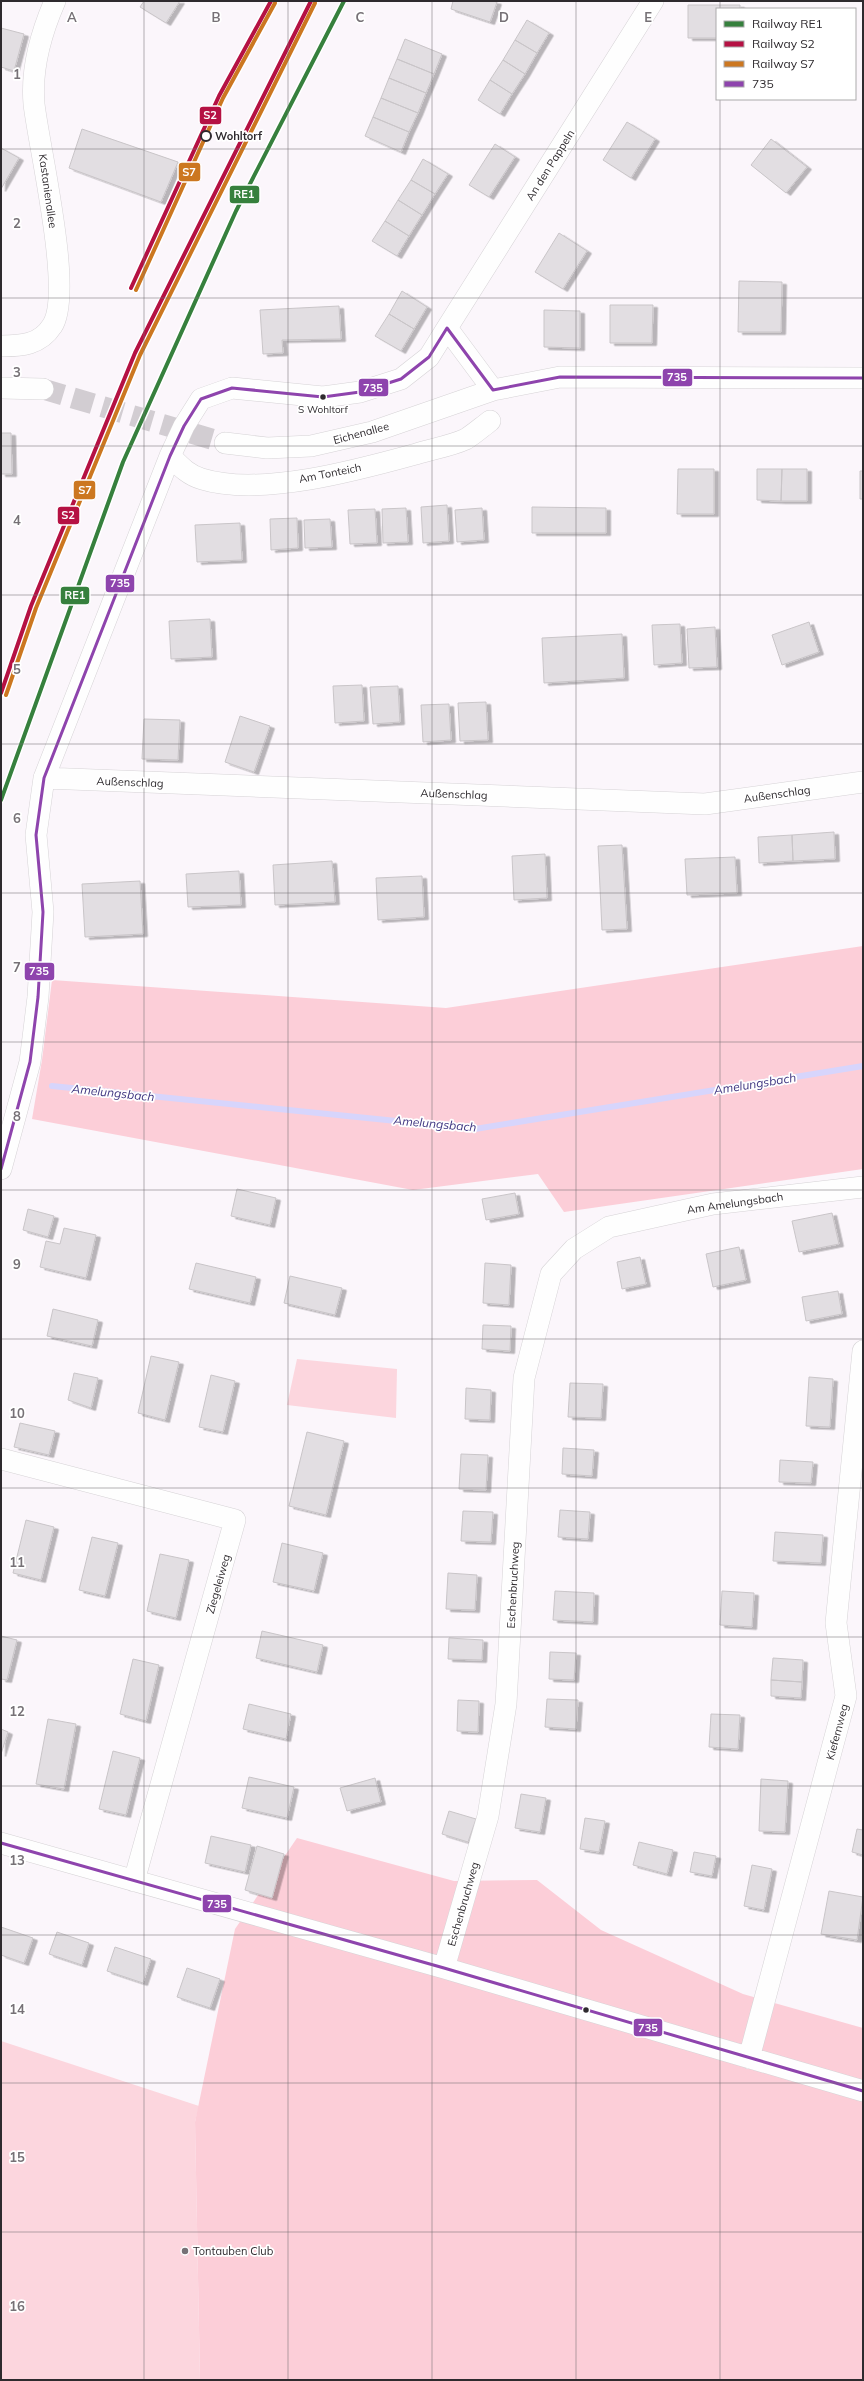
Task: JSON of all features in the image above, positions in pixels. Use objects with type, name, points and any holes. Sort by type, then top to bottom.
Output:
[{"type":"street","name":"Kastanienallee","points":[[1,346],[20,346],[33,343],[45,335],[52,326],[57,314],[56,250],[48,183],[34,103],[37,54],[46,21],[55,1]]},
{"type":"street","name":"An den Pappeln","points":[[447,328],[653,1]]},
{"type":"street","points":[[1,1169],[30,1062],[38,997],[43,912],[36,834],[44,778],[170,456],[184,426],[200,398],[232,388],[323,397],[360,392],[401,379],[429,357],[447,328],[493,390]]},
{"type":"street","name":"Eichenallee","points":[[225,443],[267,448],[311,446],[372,432],[493,390],[560,377],[863,378]]},
{"type":"street","points":[[1,388],[43,389]]},
{"type":"street","name":"Am Tonteich","points":[[170,456],[186,472],[202,479],[228,484],[260,485],[335,473],[437,448],[466,439],[490,421]]},
{"type":"street","name":"Außenschlag","points":[[44,778],[705,804],[863,782]]},
{"type":"street","name":"Am Amelungsbach","points":[[609,1227],[713,1204],[863,1187]]},
{"type":"street","name":"Eschenbruchweg","points":[[444,1968],[488,1816],[506,1704],[524,1378],[551,1274],[574,1249],[609,1227]]},
{"type":"street","name":"Kiefernweg","points":[[749,2058],[846,1696],[836,1623],[863,1351]]},
{"type":"street","name":"Ziegeleiweg","points":[[1,1459],[235,1520],[134,1881]]},
{"type":"street","points":[[1,1843],[444,1968],[863,2091]]},
{"type":"shaded area","points":[[863,946],[863,1169],[564,1212],[538,1174],[413,1190],[32,1119],[42,1060],[52,980],[446,1008]]},
{"type":"shaded area","points":[[297,1359],[397,1369],[396,1418],[287,1405]]},
{"type":"shaded area","points":[[297,1838],[454,1881],[537,1880],[601,1930],[743,1994],[863,2028],[863,2380],[200,2380],[195,2122],[235,1929]]},
{"type":"shaded area","points":[[1,2041],[199,2106],[195,2122],[200,2380],[1,2380]]},
{"type":"building","points":[[144,1],[180,1],[166,23],[140,7]]},
{"type":"building","points":[[453,1],[497,2],[490,22],[451,9]]},
{"type":"building","points":[[688,5],[740,5],[740,8],[716,8],[716,38],[688,38]]},
{"type":"building","points":[[527,20],[549,33],[537,53],[515,40]]},
{"type":"building","points":[[1,28],[24,34],[14,71],[1,67]]},
{"type":"building","points":[[405,39],[442,54],[434,74],[397,59]]},
{"type":"building","points":[[515,40],[537,53],[525,74],[503,60]]},
{"type":"building","points":[[397,59],[434,74],[426,93],[389,78]]},
{"type":"building","points":[[503,60],[525,74],[512,94],[490,80]]},
{"type":"building","points":[[389,78],[426,93],[418,113],[381,98]]},
{"type":"building","points":[[490,80],[512,94],[500,114],[478,100]]},
{"type":"building","points":[[381,98],[418,113],[409,132],[373,117]]},
{"type":"building","points":[[373,117],[409,132],[401,152],[365,136]]},
{"type":"building","points":[[627,122],[655,139],[631,178],[603,160]]},
{"type":"building","points":[[82,129],[178,162],[161,202],[69,168]]},
{"type":"building","points":[[771,139],[807,167],[786,193],[751,165]]},
{"type":"building","points":[[495,144],[515,157],[489,197],[469,185]]},
{"type":"building","points":[[1,148],[19,158],[1,189]]},
{"type":"building","points":[[423,159],[448,174],[435,194],[411,180]]},
{"type":"building","points":[[411,180],[435,194],[422,215],[398,200]]},
{"type":"building","points":[[398,200],[422,215],[409,236],[385,221]]},
{"type":"building","points":[[385,221],[409,236],[397,256],[372,241]]},
{"type":"building","points":[[559,233],[587,251],[563,289],[535,272]]},
{"type":"building","points":[[739,281],[782,282],[781,332],[738,332]]},
{"type":"building","points":[[402,291],[427,307],[414,329],[389,314]]},
{"type":"building","points":[[610,305],[653,305],[652,343],[610,343]]},
{"type":"building","points":[[339,306],[341,339],[282,340],[283,353],[263,354],[260,310]]},
{"type":"building","points":[[544,310],[580,311],[580,348],[544,347]]},
{"type":"building","points":[[389,314],[414,329],[401,351],[375,336]]},
{"type":"building","points":[[1,433],[11,433],[12,474],[1,474]]},
{"type":"building","points":[[678,469],[714,469],[714,514],[677,514]]},
{"type":"building","points":[[757,469],[782,469],[781,501],[757,500]]},
{"type":"building","points":[[782,469],[807,469],[807,501],[781,501]]},
{"type":"building","points":[[860,471],[863,471],[863,499],[860,499]]},
{"type":"building","points":[[447,505],[449,541],[423,543],[421,507]]},
{"type":"building","points":[[532,507],[606,508],[606,533],[532,533]]},
{"type":"building","points":[[406,508],[408,542],[383,543],[382,509]]},
{"type":"building","points":[[482,508],[484,540],[457,542],[455,510]]},
{"type":"building","points":[[375,509],[377,543],[350,544],[348,510]]},
{"type":"building","points":[[297,518],[298,548],[271,550],[270,519]]},
{"type":"building","points":[[330,519],[332,547],[305,548],[304,520]]},
{"type":"building","points":[[240,523],[242,560],[197,562],[195,525]]},
{"type":"building","points":[[210,619],[212,657],[171,659],[169,621]]},
{"type":"building","points":[[809,622],[819,652],[782,665],[772,635]]},
{"type":"building","points":[[680,624],[682,663],[654,665],[652,625]]},
{"type":"building","points":[[715,627],[717,667],[689,668],[687,629]]},
{"type":"building","points":[[622,634],[624,678],[544,683],[542,638]]},
{"type":"building","points":[[362,685],[364,721],[335,723],[333,686]]},
{"type":"building","points":[[398,686],[400,722],[373,724],[370,687]]},
{"type":"building","points":[[486,702],[488,740],[460,741],[458,703]]},
{"type":"building","points":[[449,704],[451,740],[423,742],[421,705]]},
{"type":"building","points":[[240,716],[270,726],[254,772],[225,762]]},
{"type":"building","points":[[144,719],[180,720],[178,760],[142,759]]},
{"type":"building","points":[[834,832],[835,859],[793,861],[792,835]]},
{"type":"building","points":[[792,835],[793,861],[759,863],[758,837]]},
{"type":"building","points":[[622,845],[627,929],[602,930],[598,846]]},
{"type":"building","points":[[545,854],[547,898],[514,900],[512,856]]},
{"type":"building","points":[[735,857],[737,893],[687,895],[685,859]]},
{"type":"building","points":[[332,861],[335,902],[275,905],[273,865]]},
{"type":"building","points":[[239,871],[241,905],[188,907],[186,874]]},
{"type":"building","points":[[422,876],[424,917],[378,920],[376,878]]},
{"type":"building","points":[[140,881],[143,934],[85,937],[82,884]]},
{"type":"building","points":[[237,1189],[276,1198],[270,1225],[231,1216]]},
{"type":"building","points":[[515,1193],[519,1214],[486,1220],[482,1199]]},
{"type":"building","points":[[28,1209],[54,1216],[48,1237],[23,1230]]},
{"type":"building","points":[[832,1213],[839,1244],[799,1252],[792,1221]]},
{"type":"building","points":[[64,1228],[96,1235],[86,1278],[40,1267],[46,1241],[60,1244]]},
{"type":"building","points":[[739,1247],[746,1280],[713,1287],[706,1254]]},
{"type":"building","points":[[640,1257],[646,1284],[622,1289],[617,1262]]},
{"type":"building","points":[[196,1263],[256,1277],[250,1303],[189,1289]]},
{"type":"building","points":[[485,1263],[511,1265],[509,1305],[483,1303]]},
{"type":"building","points":[[290,1276],[342,1288],[335,1315],[284,1303]]},
{"type":"building","points":[[838,1291],[842,1314],[806,1321],[802,1297]]},
{"type":"building","points":[[53,1309],[98,1320],[92,1346],[47,1336]]},
{"type":"building","points":[[483,1325],[511,1326],[510,1351],[482,1349]]},
{"type":"building","points":[[151,1356],[179,1362],[165,1420],[138,1413]]},
{"type":"building","points":[[74,1373],[98,1378],[91,1408],[68,1400]]},
{"type":"building","points":[[211,1375],[235,1381],[223,1432],[199,1427]]},
{"type":"building","points":[[809,1377],[833,1379],[830,1427],[806,1426]]},
{"type":"building","points":[[570,1383],[603,1384],[601,1418],[568,1417]]},
{"type":"building","points":[[466,1388],[491,1390],[490,1420],[465,1419]]},
{"type":"building","points":[[20,1423],[55,1431],[49,1455],[14,1447]]},
{"type":"building","points":[[307,1432],[344,1441],[326,1515],[289,1506]]},
{"type":"building","points":[[563,1448],[594,1450],[592,1476],[562,1474]]},
{"type":"building","points":[[461,1454],[488,1455],[486,1490],[459,1489]]},
{"type":"building","points":[[780,1460],[813,1462],[811,1483],[779,1482]]},
{"type":"building","points":[[560,1510],[590,1512],[588,1539],[558,1537]]},
{"type":"building","points":[[463,1511],[493,1512],[491,1542],[461,1541]]},
{"type":"building","points":[[26,1520],[54,1527],[41,1580],[13,1573]]},
{"type":"building","points":[[775,1532],[823,1535],[821,1563],[773,1561]]},
{"type":"building","points":[[92,1537],[118,1543],[105,1596],[79,1590]]},
{"type":"building","points":[[282,1543],[323,1553],[314,1591],[273,1582]]},
{"type":"building","points":[[160,1554],[189,1560],[176,1618],[147,1611]]},
{"type":"building","points":[[448,1573],[477,1575],[475,1610],[446,1609]]},
{"type":"building","points":[[555,1591],[594,1593],[593,1622],[553,1620]]},
{"type":"building","points":[[722,1591],[754,1593],[752,1627],[720,1625]]},
{"type":"building","points":[[262,1631],[323,1645],[317,1672],[256,1658]]},
{"type":"building","points":[[1,1636],[17,1640],[7,1680],[1,1679]]},
{"type":"building","points":[[449,1638],[483,1640],[482,1660],[448,1659]]},
{"type":"building","points":[[550,1652],[576,1653],[574,1680],[549,1679]]},
{"type":"building","points":[[773,1658],[803,1660],[802,1682],[771,1680]]},
{"type":"building","points":[[133,1659],[159,1665],[146,1721],[120,1714]]},
{"type":"building","points":[[771,1680],[802,1682],[801,1698],[771,1696]]},
{"type":"building","points":[[547,1699],[578,1700],[576,1729],[545,1727]]},
{"type":"building","points":[[458,1700],[479,1701],[478,1732],[457,1731]]},
{"type":"building","points":[[249,1704],[291,1714],[286,1739],[243,1729]]},
{"type":"building","points":[[711,1714],[740,1715],[738,1749],[709,1747]]},
{"type":"building","points":[[48,1719],[76,1724],[64,1789],[36,1784]]},
{"type":"building","points":[[1,1729],[8,1732],[1,1754]]},
{"type":"building","points":[[113,1751],[140,1758],[126,1815],[99,1809]]},
{"type":"building","points":[[249,1777],[294,1787],[287,1818],[242,1808]]},
{"type":"building","points":[[375,1778],[381,1802],[347,1811],[340,1788]]},
{"type":"building","points":[[761,1779],[788,1781],[785,1832],[759,1831]]},
{"type":"building","points":[[521,1794],[546,1798],[540,1832],[515,1828]]},
{"type":"building","points":[[449,1811],[476,1819],[468,1842],[442,1834]]},
{"type":"building","points":[[585,1818],[605,1821],[599,1852],[580,1849]]},
{"type":"building","points":[[857,1829],[863,1830],[863,1855],[852,1852]]},
{"type":"building","points":[[211,1836],[251,1845],[245,1872],[205,1863]]},
{"type":"building","points":[[639,1842],[673,1850],[667,1874],[633,1865]]},
{"type":"building","points":[[257,1846],[284,1854],[272,1898],[245,1890]]},
{"type":"building","points":[[694,1852],[716,1856],[712,1876],[690,1872]]},
{"type":"building","points":[[752,1865],[772,1869],[764,1910],[744,1906]]},
{"type":"building","points":[[829,1891],[863,1897],[857,1940],[821,1934]]},
{"type":"building","points":[[1,1927],[33,1938],[24,1963],[1,1955]]},
{"type":"building","points":[[57,1932],[89,1943],[82,1965],[49,1954]]},
{"type":"building","points":[[115,1947],[151,1959],[143,1983],[107,1971]]},
{"type":"building","points":[[187,1968],[220,1979],[210,2008],[177,1997]]},
{"type":"waterway","name":"Amelungsbach","points":[[52,1086],[475,1129],[863,1066]]},
{"type":"tunnel","points":[[43,389],[225,443]]},
{"type":"rail line","name":"S2","points":[[131,288],[219,96],[271,1]]},
{"type":"rail line","name":"S2","points":[[1,693],[31,606],[135,353],[311,1]]},
{"type":"rail line","name":"RE1","points":[[1,800],[123,462],[236,211],[344,1]]},
{"type":"rail line","name":"S7","points":[[136,290],[223,98],[275,3]]},
{"type":"rail line","name":"S7","points":[[6,695],[36,608],[140,355],[315,3]]},
{"type":"transit line","name":"735","points":[[201,399],[232,388],[323,397],[360,392],[401,379],[429,357],[447,328],[493,390]]},
{"type":"transit line","name":"735","points":[[493,390],[560,377],[863,378]]},
{"type":"transit line","name":"735","points":[[1,1169],[30,1062],[38,997],[43,912],[36,835],[44,778],[170,456],[184,426],[201,399]]},
{"type":"transit line","name":"735","points":[[1,1843],[444,1968],[863,2091]]},
{"type":"place","name":"Wohltorf","points":[[206,136]]},
{"type":"place","name":"S Wohltorf","points":[[323,397]]},
{"type":"place","name":"Tontauben Club","points":[[185,2251]]}]
